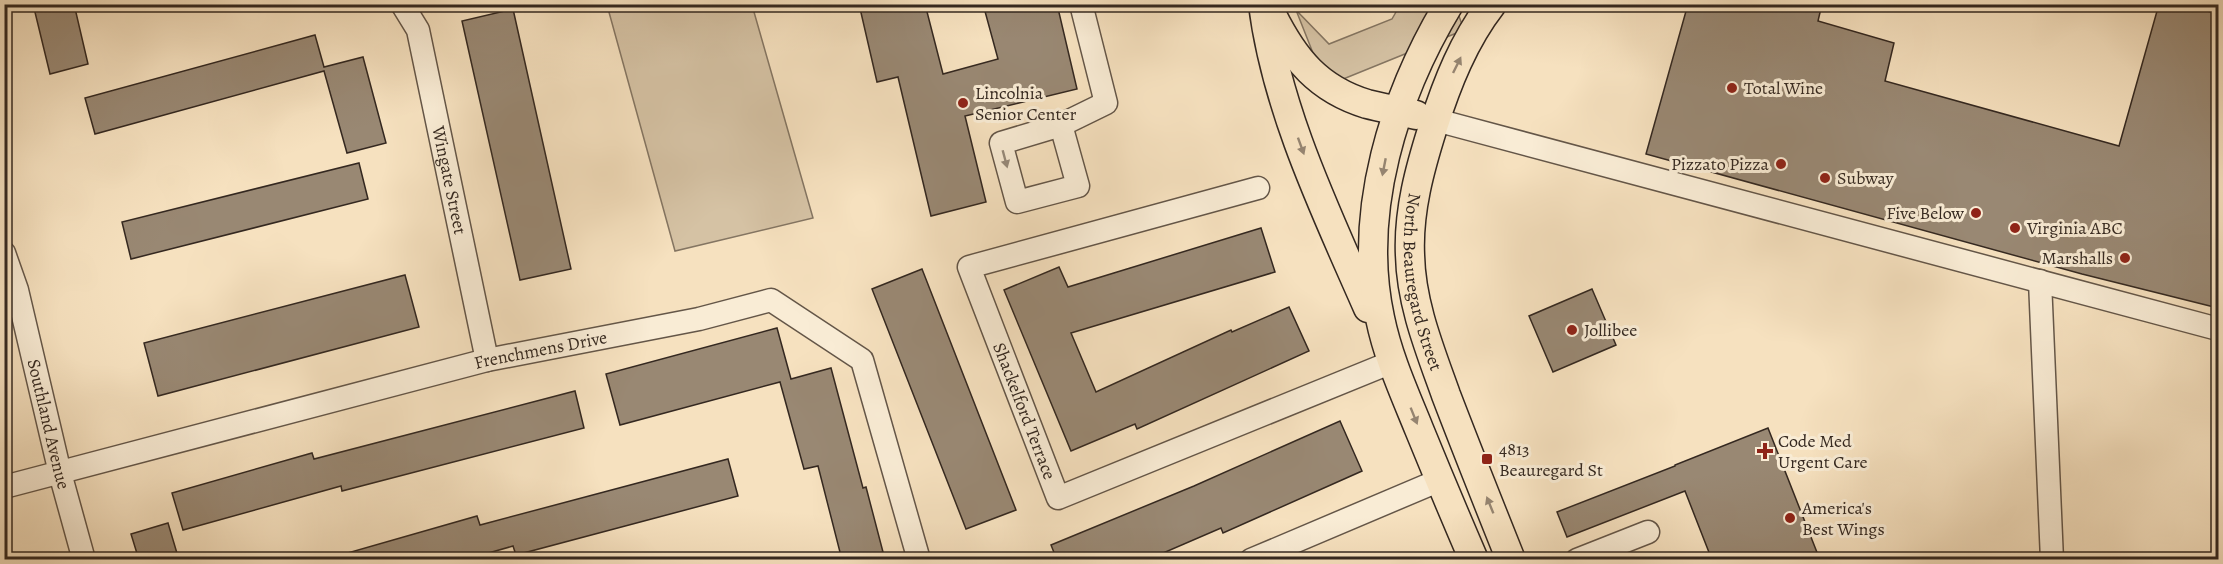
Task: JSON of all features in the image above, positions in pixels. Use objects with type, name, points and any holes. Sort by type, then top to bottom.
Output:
[{"type":"main road","points":[[1265,4],[1291,50],[1322,82],[1346,96],[1368,104],[1436,120]]},
{"type":"main road","points":[[1265,4],[1272,59],[1312,177],[1474,560]]},
{"type":"main road","points":[[1392,362],[1375,290],[1373,236],[1376,208],[1385,158],[1399,110],[1419,58],[1449,4]]},
{"type":"main road","name":"North Beauregard Street","points":[[1492,4],[1470,38],[1457,64],[1421,166],[1413,213],[1410,256],[1416,307],[1435,365],[1511,560]]},
{"type":"street","name":"Wingate Street","points":[[402,4],[418,30],[487,360]]},
{"type":"street","points":[[1061,125],[1106,103],[1081,4]]},
{"type":"street","points":[[1436,120],[2218,329]]},
{"type":"street","name":"Shackelford Terrace","points":[[1258,188],[969,267],[1058,498],[1392,362]]},
{"type":"street","name":"Southland Avenue","points":[[4,253],[16,290],[60,473],[84,560]]},
{"type":"street","points":[[2040,281],[2052,560]]},
{"type":"street","name":"Frenchmens Drive","points":[[4,487],[487,360],[699,319],[771,300],[861,360],[919,560]]},
{"type":"street","points":[[1251,560],[1440,480]]},
{"type":"street","points":[[1577,560],[1648,532]]},
{"type":"shaded area","points":[[607,5],[752,5],[813,218],[675,251]]},
{"type":"shaded area","points":[[1400,5],[1455,5],[1464,30],[1326,86],[1296,10],[1329,44],[1392,19]]},
{"type":"building","points":[[33,4],[74,4],[88,64],[50,74]]},
{"type":"building","name":"Lincolnia Senior Center","points":[[859,4],[925,4],[943,74],[998,59],[983,4],[1057,4],[1077,89],[965,116],[986,202],[931,216],[898,77],[877,82]]},
{"type":"building","points":[[1688,4],[1822,4],[1818,21],[1894,43],[1885,81],[2119,146],[2159,4],[2182,4],[2218,14],[2218,308],[2082,274],[1646,154]]},
{"type":"building","points":[[513,9],[571,269],[520,280],[462,21]]},
{"type":"building","points":[[315,35],[324,67],[363,57],[386,143],[347,153],[324,71],[95,134],[85,98]]},
{"type":"building","points":[[359,163],[368,199],[131,259],[122,222]]},
{"type":"building","points":[[1261,228],[1275,272],[1071,333],[1096,392],[1231,330],[1232,332],[1289,307],[1309,351],[1137,429],[1135,424],[1071,451],[1004,290],[1059,267],[1068,287]]},
{"type":"building","points":[[922,269],[1016,510],[966,529],[872,289]]},
{"type":"building","points":[[405,275],[419,327],[158,396],[144,343]]},
{"type":"building","name":"Jollibee","points":[[1592,289],[1616,345],[1553,372],[1529,316]]},
{"type":"building","points":[[777,328],[791,379],[831,368],[863,488],[866,487],[883,552],[852,560],[842,560],[818,466],[804,469],[780,382],[620,425],[606,374]]},
{"type":"building","points":[[575,391],[584,428],[342,491],[341,486],[183,530],[172,493],[312,453],[314,459]]},
{"type":"building","points":[[1340,421],[1362,471],[1223,533],[1221,528],[1147,560],[1057,560],[1051,545],[1194,486]]},
{"type":"building","points":[[1768,428],[1820,560],[1712,560],[1685,491],[1567,537],[1557,512]]},
{"type":"building","points":[[728,459],[738,496],[516,555],[513,546],[464,560],[344,560],[344,554],[477,516],[480,525]]},
{"type":"building","points":[[168,523],[179,560],[139,560],[131,534]]},
{"type":"place","name":"Total Wine","points":[[1732,88]]},
{"type":"place","name":"Lincolnia Senior Center","points":[[963,103]]},
{"type":"place","name":"Pizzato Pizza","points":[[1781,164]]},
{"type":"place","name":"Subway","points":[[1825,178]]},
{"type":"place","name":"Five Below","points":[[1976,213]]},
{"type":"place","name":"Virginia ABC","points":[[2015,228]]},
{"type":"place","name":"Marshalls","points":[[2125,258]]},
{"type":"place","name":"Jollibee","points":[[1572,330]]},
{"type":"place","name":"Code Med Urgent Care","points":[[1765,451]]},
{"type":"place","name":"4813 Beauregard St","points":[[1487,459]]},
{"type":"place","name":"America's Best Wings","points":[[1790,518]]}]
